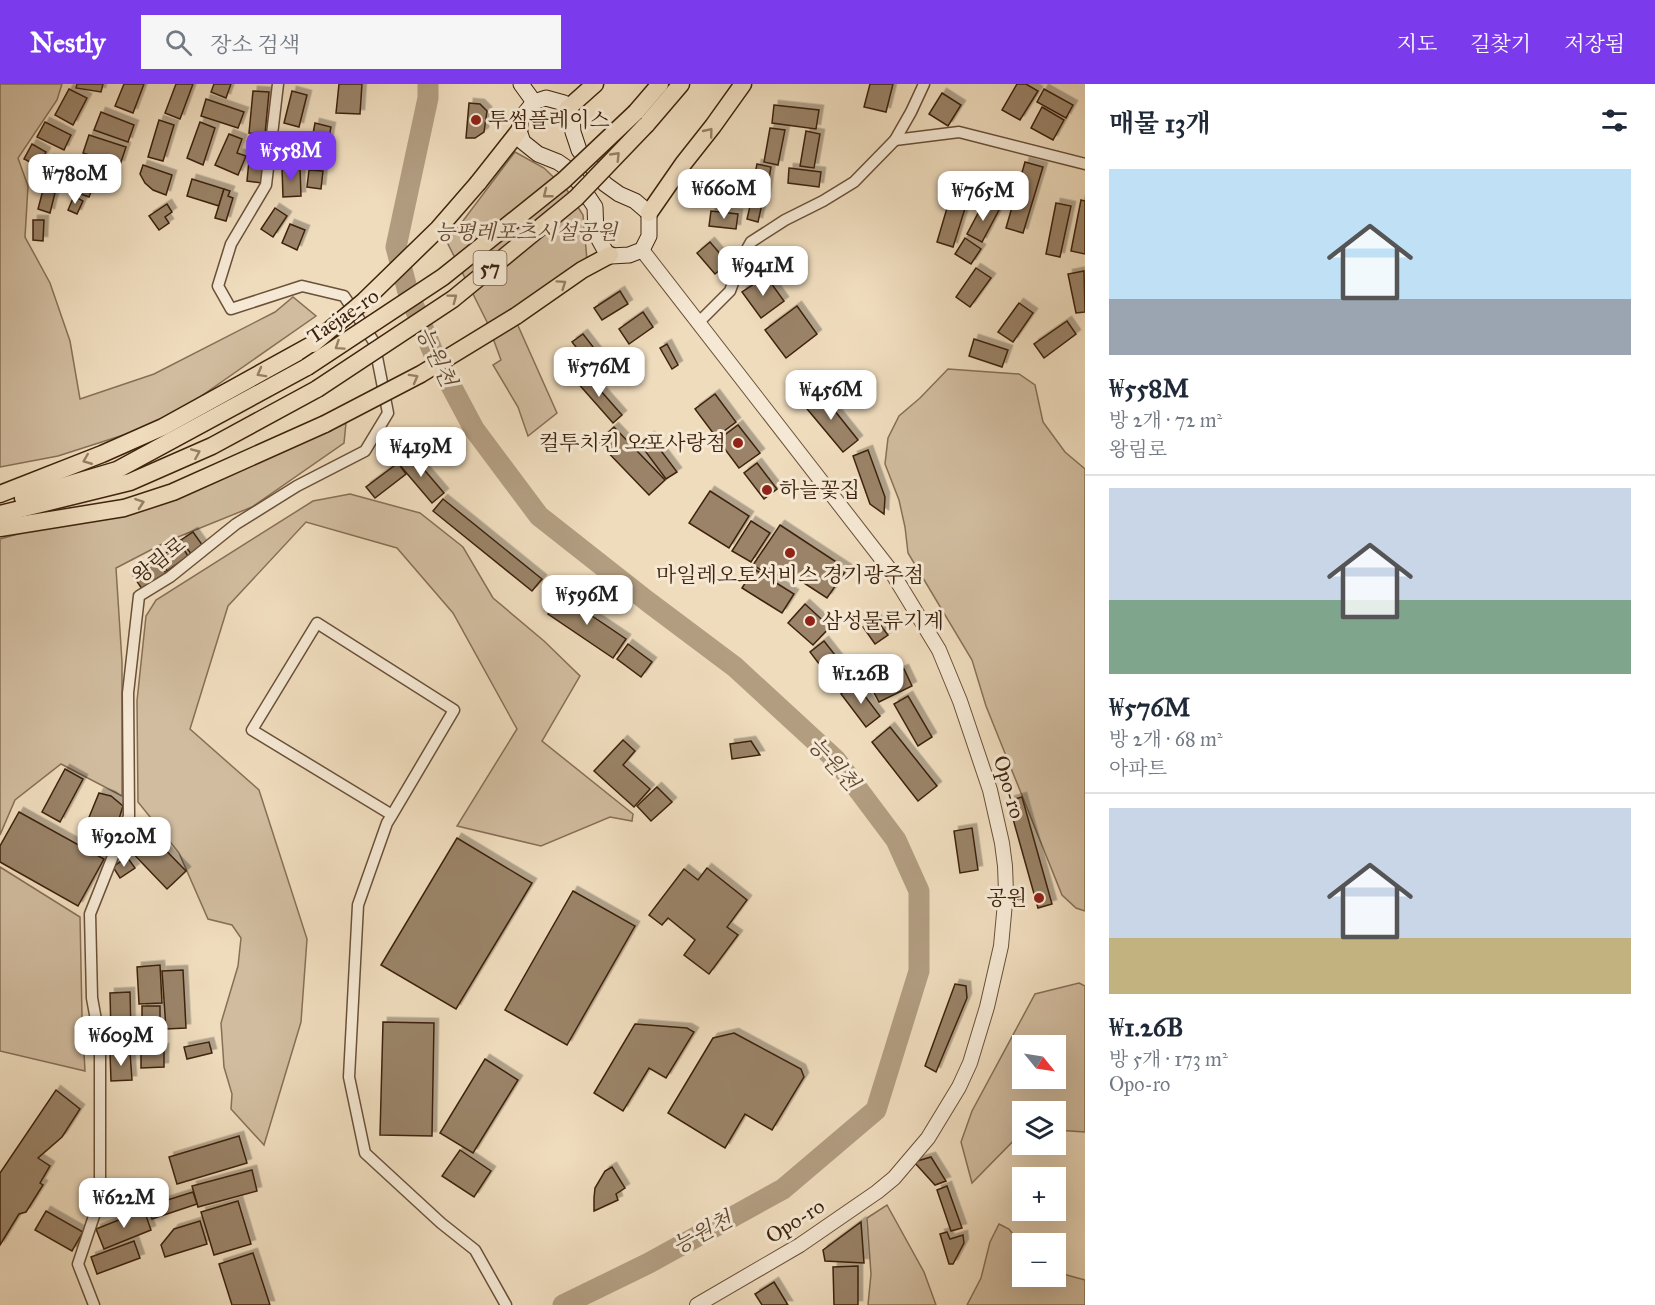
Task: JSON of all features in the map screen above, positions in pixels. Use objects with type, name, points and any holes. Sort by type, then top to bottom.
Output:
[{"type":"highway","points":[[567,109],[595,84]]},
{"type":"highway","name":"Taejae-ro","points":[[641,119],[660,84]]},
{"type":"highway","name":"Taejae-ro","points":[[0,505],[117,470],[307,367],[442,277],[641,119],[681,84]]},
{"type":"highway","points":[[649,213],[743,84]]},
{"type":"highway","name":"57","points":[[0,514],[130,482],[212,446],[317,389],[453,299],[576,198],[641,119]]},
{"type":"highway","points":[[0,494],[163,427],[313,345],[364,301],[430,237],[478,183],[519,131]]},
{"type":"highway","points":[[0,528],[124,508],[173,492],[325,424],[422,374],[516,316],[582,270],[610,255]]},
{"type":"main road","points":[[521,84],[534,102]]},
{"type":"main road","points":[[546,98],[564,103],[567,109],[572,117],[573,132],[579,150],[598,176],[605,184],[635,201],[649,213],[650,236],[642,250],[629,255],[607,254],[596,234],[595,207],[571,171],[558,162],[537,154],[523,142],[519,131],[521,118],[534,102],[546,98]]},
{"type":"street","name":"왕림로","points":[[94,1305],[78,1264],[100,1198],[100,1042],[92,998],[90,914],[129,816],[128,693],[140,596],[170,577],[236,524],[297,486],[364,451],[388,413],[374,342],[344,296],[302,286],[231,309],[218,286],[231,244],[266,185],[278,84]]},
{"type":"street","points":[[698,323],[730,291],[743,256],[751,242],[785,220],[854,183],[895,140],[924,84]]},
{"type":"street","points":[[895,140],[958,132],[1085,164]]},
{"type":"street","name":"Opo-ro","points":[[642,250],[891,571],[939,650],[960,702],[990,789],[1002,843],[1006,892],[1001,946],[979,1035],[959,1087],[928,1138],[894,1178],[877,1192],[800,1245],[697,1305]]},
{"type":"street","points":[[392,814],[252,730],[317,623],[454,710],[387,823],[358,905],[349,1077],[365,1154],[441,1223],[475,1250],[506,1305]]},
{"type":"green space","points":[[0,84],[62,84],[57,100],[18,158],[28,186],[25,237],[50,283],[70,341],[80,399],[154,374],[275,312],[293,297],[316,316],[164,422],[58,456],[0,467]]},
{"type":"green space","name":"능평레포츠시설공원","points":[[515,152],[544,168],[567,190],[583,215],[587,260],[511,310],[557,413],[528,436],[518,407],[493,365],[501,360],[487,322],[447,242]]},
{"type":"green space","points":[[948,369],[1019,374],[1035,385],[1043,422],[1065,452],[1085,469],[1085,911],[1076,908],[1062,895],[986,706],[972,660],[908,553],[899,500],[885,464],[888,438],[899,416]]},
{"type":"green space","points":[[346,423],[344,443],[252,507],[168,541],[116,568],[122,662],[122,796],[61,764],[15,800],[0,835],[0,539],[61,522],[128,514]]},
{"type":"green space","points":[[350,494],[420,513],[463,547],[493,598],[544,641],[580,676],[542,741],[633,814],[632,821],[610,817],[541,846],[457,826],[517,729],[453,613],[397,548],[306,522],[228,606],[190,729],[259,790],[307,939],[301,1022],[264,1145],[231,1109],[232,1094],[224,1067],[221,1023],[238,966],[241,938],[232,925],[208,919],[179,853],[138,802],[137,701],[146,616],[156,600],[313,501]]},
{"type":"green space","points":[[0,867],[80,917],[85,1071],[0,1051]]},
{"type":"green space","points":[[1079,983],[1085,986],[1085,1132],[1066,1131],[1066,1101],[1012,1101],[1012,1142],[972,1183],[961,1142],[972,1111],[1012,1037],[1012,1089],[1066,1089],[1066,1035],[1013,1035],[1035,994]]},
{"type":"green space","points":[[887,1205],[924,1272],[936,1305],[868,1305],[871,1274],[867,1218]]},
{"type":"green space","points":[[999,1224],[1012,1233],[1012,1287],[1066,1287],[1066,1275],[1085,1280],[1085,1305],[967,1305],[981,1278],[990,1242]]},
{"type":"building","points":[[77,84],[103,84],[101,92],[76,88]]},
{"type":"building","points":[[124,84],[144,84],[133,113],[115,106]]},
{"type":"building","points":[[176,84],[193,84],[180,119],[165,113]]},
{"type":"building","points":[[214,84],[231,84],[226,98],[211,92]]},
{"type":"building","points":[[339,84],[362,84],[360,114],[336,113]]},
{"type":"building","points":[[870,84],[893,84],[886,112],[864,107]]},
{"type":"building","points":[[1017,84],[1026,84],[1038,91],[1020,120],[1002,110]]},
{"type":"building","points":[[69,89],[87,98],[73,125],[55,115]]},
{"type":"building","points":[[1044,89],[1073,105],[1066,118],[1037,102]]},
{"type":"building","points":[[253,91],[269,92],[265,134],[249,133]]},
{"type":"building","points":[[292,91],[307,95],[299,127],[284,123]]},
{"type":"building","points":[[942,93],[961,105],[948,126],[929,114]]},
{"type":"building","points":[[206,99],[244,112],[238,128],[201,116]]},
{"type":"building","points":[[469,103],[480,104],[487,111],[484,132],[475,138],[466,138]]},
{"type":"building","points":[[774,105],[819,110],[816,129],[772,123]]},
{"type":"building","points":[[1042,107],[1064,120],[1053,140],[1031,128]]},
{"type":"building","points":[[101,112],[134,125],[128,142],[94,130]]},
{"type":"building","points":[[159,120],[174,125],[163,161],[148,157]]},
{"type":"building","points":[[45,122],[71,135],[64,150],[37,137]]},
{"type":"building","points":[[200,122],[215,128],[203,165],[187,158]]},
{"type":"building","points":[[315,123],[331,127],[324,163],[308,160]]},
{"type":"building","points":[[770,128],[785,130],[778,165],[764,162]]},
{"type":"building","points":[[806,131],[820,134],[814,168],[800,166]]},
{"type":"building","points":[[229,134],[242,139],[237,153],[246,156],[238,175],[215,165]]},
{"type":"building","points":[[89,135],[126,147],[120,165],[83,153]]},
{"type":"building","points":[[251,140],[265,141],[262,183],[247,181]]},
{"type":"building","points":[[32,144],[46,152],[38,166],[24,159]]},
{"type":"building","points":[[50,159],[64,163],[58,181],[44,177]]},
{"type":"building","points":[[1025,162],[1043,167],[1023,233],[1006,228]]},
{"type":"building","points":[[757,164],[771,167],[765,202],[750,199]]},
{"type":"building","points":[[143,165],[172,175],[166,195],[153,190],[145,183],[140,174]]},
{"type":"building","points":[[300,167],[301,196],[283,197],[282,168]]},
{"type":"building","points":[[789,168],[821,172],[819,187],[788,183]]},
{"type":"building","points":[[309,170],[323,171],[321,189],[307,187]]},
{"type":"building","points":[[85,176],[96,180],[89,197],[78,193]]},
{"type":"building","points":[[192,179],[224,189],[219,206],[187,196]]},
{"type":"building","points":[[955,181],[972,186],[953,247],[937,242]]},
{"type":"building","points":[[224,189],[230,191],[228,196],[233,198],[226,221],[215,218]]},
{"type":"building","points":[[43,190],[55,193],[50,213],[38,209]]},
{"type":"building","points":[[74,196],[83,201],[77,214],[68,210]]},
{"type":"building","points":[[1081,200],[1085,201],[1085,254],[1071,251]]},
{"type":"building","points":[[751,202],[762,204],[758,222],[747,219]]},
{"type":"building","points":[[984,202],[999,210],[982,242],[967,234]]},
{"type":"building","points":[[1056,203],[1071,206],[1060,257],[1046,254]]},
{"type":"building","points":[[167,204],[172,212],[165,217],[169,223],[159,230],[149,216]]},
{"type":"building","points":[[275,208],[287,216],[273,237],[261,229]]},
{"type":"building","points":[[711,211],[738,214],[736,229],[709,226]]},
{"type":"building","points":[[33,220],[44,220],[43,241],[33,240]]},
{"type":"building","points":[[290,224],[305,230],[297,250],[282,243]]},
{"type":"building","points":[[965,238],[981,249],[971,264],[955,254]]},
{"type":"building","points":[[710,242],[728,263],[715,274],[697,253]]},
{"type":"building","points":[[976,268],[991,278],[970,307],[956,297]]},
{"type":"building","points":[[1084,271],[1085,312],[1076,313],[1068,274]]},
{"type":"building","points":[[766,276],[784,301],[761,318],[742,292]]},
{"type":"building","points":[[620,291],[628,304],[602,320],[594,308]]},
{"type":"building","points":[[1019,303],[1033,313],[1013,342],[998,332]]},
{"type":"building","points":[[797,306],[817,334],[786,358],[765,330]]},
{"type":"building","points":[[643,312],[653,327],[629,344],[619,329]]},
{"type":"building","points":[[1067,321],[1076,334],[1044,358],[1034,344]]},
{"type":"building","points":[[583,334],[601,357],[590,365],[572,342]]},
{"type":"building","points":[[974,339],[1008,350],[1002,367],[969,356]]},
{"type":"building","points":[[667,344],[678,365],[672,369],[660,348]]},
{"type":"building","points":[[585,373],[622,415],[613,423],[576,381]]},
{"type":"building","points":[[819,391],[858,440],[843,452],[803,404]]},
{"type":"building","points":[[715,394],[736,422],[716,437],[695,409]]},
{"type":"building","points":[[738,425],[760,453],[739,468],[718,440]]},
{"type":"building","points":[[614,427],[665,480],[649,495],[598,442]]},
{"type":"building","points":[[650,436],[677,472],[666,479],[640,444]]},
{"type":"building","points":[[868,450],[885,497],[884,514],[870,504],[853,456]]},
{"type":"building","points":[[409,452],[444,493],[432,503],[398,463]]},
{"type":"building","points":[[398,463],[406,474],[375,498],[366,487]]},
{"type":"building","points":[[757,463],[777,489],[764,499],[744,473]]},
{"type":"building","points":[[710,491],[749,516],[729,548],[689,523]]},
{"type":"building","points":[[443,499],[542,579],[532,591],[433,511]]},
{"type":"building","points":[[751,521],[770,533],[751,562],[732,551]]},
{"type":"building","points":[[780,525],[847,569],[827,598],[784,570],[774,578],[753,565]]},
{"type":"building","points":[[193,532],[203,546],[191,554],[181,540]]},
{"type":"building","points":[[180,543],[188,556],[167,571],[159,558]]},
{"type":"building","points":[[156,558],[166,573],[142,589],[132,574]]},
{"type":"building","points":[[754,569],[794,594],[782,613],[742,588]]},
{"type":"building","points":[[561,595],[626,639],[613,658],[548,614]]},
{"type":"building","points":[[805,604],[830,627],[813,645],[788,623]]},
{"type":"building","points":[[875,618],[888,635],[875,644],[863,627]]},
{"type":"building","points":[[824,641],[850,674],[835,685],[810,652]]},
{"type":"building","points":[[628,644],[652,662],[641,677],[617,659]]},
{"type":"building","points":[[904,669],[912,686],[879,702],[870,685]]},
{"type":"building","points":[[855,683],[880,716],[866,727],[841,694]]},
{"type":"building","points":[[908,696],[932,737],[918,746],[894,704]]},
{"type":"building","points":[[890,727],[937,786],[918,801],[872,742]]},
{"type":"building","points":[[623,740],[635,751],[623,765],[650,789],[634,807],[594,771]]},
{"type":"building","points":[[751,741],[760,755],[732,759],[730,744]]},
{"type":"building","points":[[65,769],[83,779],[60,822],[42,812]]},
{"type":"building","points":[[657,787],[672,802],[651,821],[637,806]]},
{"type":"building","points":[[99,793],[111,796],[123,806],[114,835],[97,837],[83,832]]},
{"type":"building","points":[[1022,797],[1052,904],[1038,908],[1008,801]]},
{"type":"building","points":[[19,812],[104,859],[78,906],[0,862],[0,846]]},
{"type":"building","points":[[142,826],[186,871],[167,889],[124,844]]},
{"type":"building","points":[[972,828],[978,870],[960,873],[954,831]]},
{"type":"building","points":[[457,838],[532,883],[456,1009],[381,965]]},
{"type":"building","points":[[127,857],[135,868],[120,878],[113,867]]},
{"type":"building","points":[[707,868],[747,900],[727,927],[738,935],[709,974],[684,955],[695,940],[668,918],[662,925],[649,915],[684,869],[698,880]]},
{"type":"building","points":[[573,891],[635,926],[567,1045],[505,1010]]},
{"type":"building","points":[[160,965],[162,1003],[139,1004],[137,967]]},
{"type":"building","points":[[183,970],[186,1028],[166,1029],[162,971]]},
{"type":"building","points":[[955,984],[966,986],[967,998],[936,1072],[925,1066]]},
{"type":"building","points":[[130,992],[131,1032],[111,1033],[110,993]]},
{"type":"building","points":[[142,1006],[160,1006],[160,1035],[142,1035]]},
{"type":"building","points":[[383,1022],[434,1023],[432,1136],[380,1135]]},
{"type":"building","points":[[635,1024],[687,1028],[694,1032],[666,1078],[649,1068],[623,1111],[594,1093]]},
{"type":"building","points":[[734,1033],[801,1069],[804,1077],[772,1130],[745,1114],[725,1148],[668,1113],[713,1038]]},
{"type":"building","points":[[209,1042],[212,1053],[187,1059],[184,1047]]},
{"type":"building","points":[[164,1048],[164,1067],[141,1068],[141,1049]]},
{"type":"building","points":[[130,1052],[132,1080],[111,1081],[110,1053]]},
{"type":"building","points":[[485,1059],[518,1080],[473,1153],[440,1133]]},
{"type":"building","points":[[56,1090],[80,1109],[62,1137],[38,1158],[50,1166],[40,1183],[43,1185],[26,1212],[19,1214],[0,1245],[0,1173]]},
{"type":"building","points":[[239,1136],[247,1163],[177,1184],[169,1157]]},
{"type":"building","points":[[460,1150],[491,1171],[474,1197],[442,1176]]},
{"type":"building","points":[[931,1157],[946,1181],[935,1185],[914,1162]]},
{"type":"building","points":[[612,1167],[625,1188],[616,1194],[618,1200],[594,1211],[595,1188],[605,1171]]},
{"type":"building","points":[[252,1170],[257,1191],[198,1207],[192,1186]]},
{"type":"building","points":[[947,1186],[962,1228],[951,1231],[937,1190]]},
{"type":"building","points":[[193,1192],[197,1204],[152,1219],[148,1206]]},
{"type":"building","points":[[238,1201],[251,1244],[214,1255],[201,1212]]},
{"type":"building","points":[[144,1210],[151,1230],[104,1249],[96,1229]]},
{"type":"building","points":[[46,1211],[83,1232],[72,1251],[35,1230]]},
{"type":"building","points":[[200,1221],[207,1244],[165,1257],[161,1245],[174,1229]]},
{"type":"building","points":[[861,1222],[864,1263],[825,1261],[823,1250]]},
{"type":"building","points":[[947,1232],[950,1239],[963,1235],[964,1243],[953,1264],[949,1264],[940,1234]]},
{"type":"building","points":[[134,1241],[140,1258],[97,1274],[91,1257]]},
{"type":"building","points":[[253,1253],[270,1305],[232,1305],[219,1264]]},
{"type":"building","points":[[858,1266],[858,1305],[834,1305],[833,1267]]},
{"type":"building","points":[[774,1282],[788,1305],[762,1305],[755,1294]]},
{"type":"waterway","name":"능원천","points":[[428,84],[428,98],[396,247],[408,292],[433,352],[474,429],[539,516],[735,667],[836,760],[896,840],[919,891],[919,971],[876,1110],[783,1189],[649,1263],[563,1305]]},
{"type":"place","name":"투썸플레이스","points":[[476,120]]},
{"type":"place","name":"컬투치킨 오포사랑점","points":[[738,443]]},
{"type":"place","name":"하늘꽃집","points":[[767,490]]},
{"type":"place","name":"마일레오토서비스 경기광주점","points":[[790,553]]},
{"type":"place","name":"삼성물류기계","points":[[810,621]]},
{"type":"place","name":"공원","points":[[1039,898]]}]
